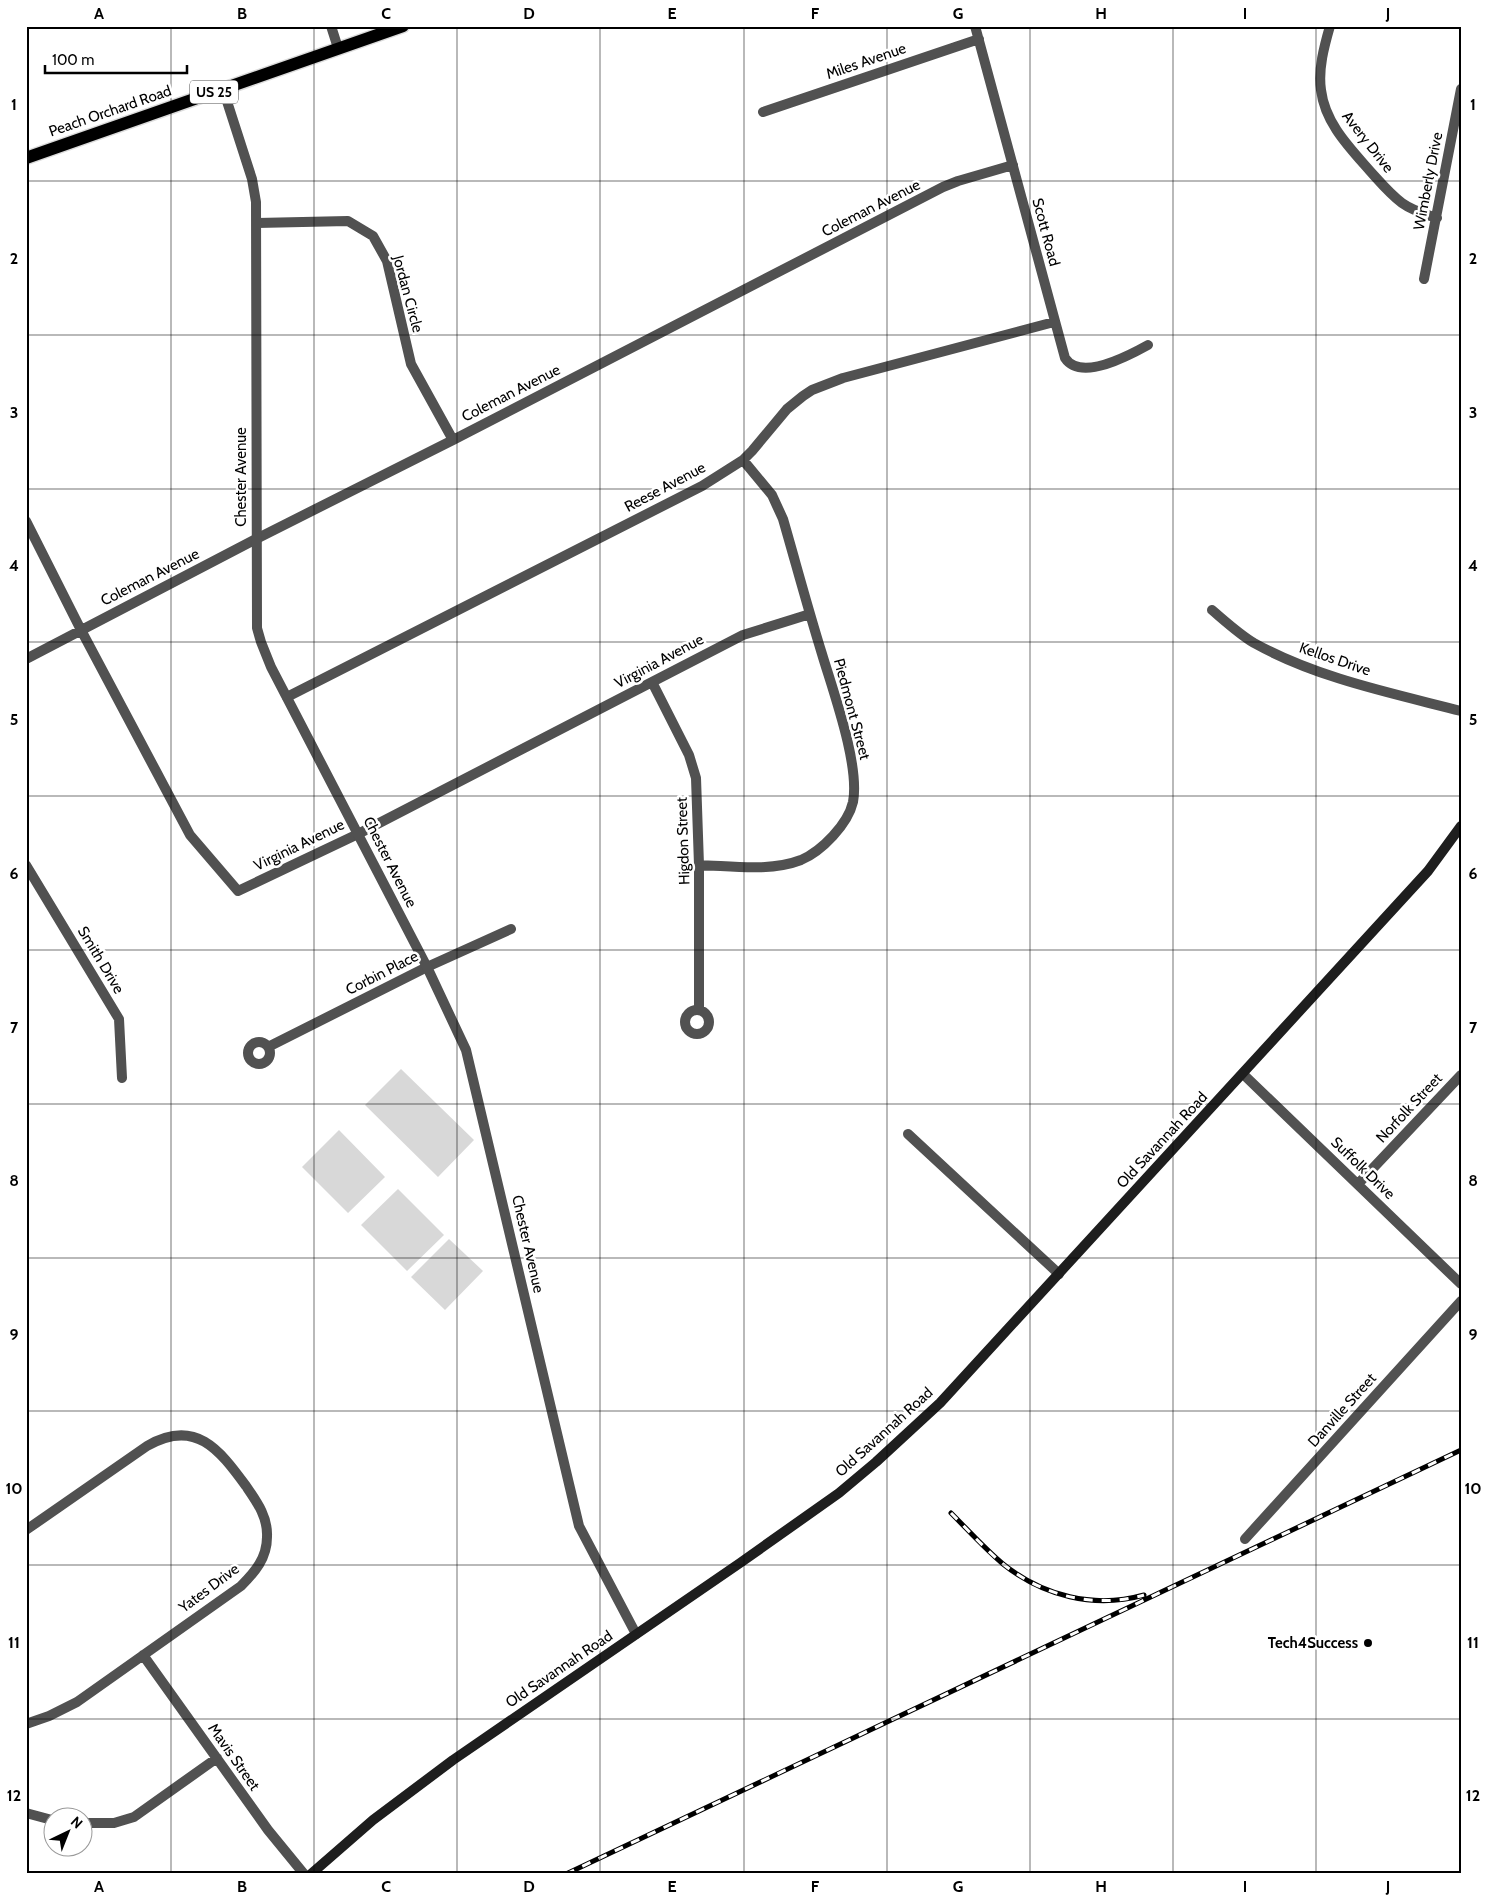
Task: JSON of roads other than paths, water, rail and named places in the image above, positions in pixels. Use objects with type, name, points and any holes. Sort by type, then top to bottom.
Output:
[{"type":"main road","name":"Peach Orchard Road","points":[[26,158],[403,26]]},
{"type":"main road","points":[[1450,842],[1461,826]]},
{"type":"main road","points":[[1450,842],[1461,831]]},
{"type":"main road","name":"Old Savannah Road","points":[[311,1874],[373,1820],[453,1760],[839,1493],[876,1462],[940,1403],[1389,914],[1428,871],[1450,842]]},
{"type":"street","points":[[331,26],[338,48]]},
{"type":"street","name":"Scott Road","points":[[975,26],[1054,322],[1066,358],[1072,365],[1077,367],[1092,368],[1128,355],[1148,345]]},
{"type":"street","name":"Avery Drive","points":[[1330,26],[1323,51],[1320,82],[1325,108],[1330,118],[1347,144],[1394,196],[1411,209],[1437,218]]},
{"type":"street","name":"Miles Avenue","points":[[763,112],[978,39]]},
{"type":"street","name":"Wimberly Drive","points":[[1424,279],[1461,88]]},
{"type":"street","name":"Chester Avenue","points":[[223,89],[252,179],[256,202],[257,628],[264,650],[287,697],[427,967],[466,1050],[579,1526],[636,1634]]},
{"type":"street","name":"Coleman Avenue","points":[[26,659],[943,187],[1013,165]]},
{"type":"street","name":"Jordan Circle","points":[[257,222],[348,221],[373,236],[387,262],[411,364],[453,440]]},
{"type":"street","name":"Reese Avenue","points":[[287,697],[702,486],[743,460],[787,409],[812,390],[843,378],[1054,322]]},
{"type":"street","name":"Piedmont Street","points":[[699,865],[773,866],[803,859],[817,851],[842,824],[852,804],[854,788],[852,767],[840,714],[779,509],[772,495],[743,460]]},
{"type":"street","name":"Virginia Avenue","points":[[26,521],[81,630],[190,835],[238,891],[358,834],[743,635],[810,614]]},
{"type":"street","name":"Kellos Drive","points":[[1212,610],[1253,642],[1289,659],[1349,682],[1461,711]]},
{"type":"street","name":"Higdon Street","points":[[652,682],[694,767],[696,778],[699,865],[699,1009]]},
{"type":"street","name":"Smith Drive","points":[[26,865],[120,1019],[122,1078]]},
{"type":"street","name":"Corbin Place","points":[[268,1048],[427,967],[511,929]]},
{"type":"street","name":"Suffolk Drive","points":[[1243,1074],[1461,1284]]},
{"type":"street","name":"Norfolk Street","points":[[1358,1184],[1461,1074]]},
{"type":"street","points":[[908,1134],[1059,1274]]},
{"type":"street","name":"Danville Street","points":[[1245,1539],[1461,1301]]},
{"type":"street","name":"Yates Drive","points":[[26,1530],[147,1446],[167,1437],[177,1435],[195,1437],[210,1445],[227,1459],[259,1505],[266,1520],[268,1538],[264,1557],[259,1566],[241,1586],[77,1702],[49,1716],[26,1724]]},
{"type":"street","name":"Mavis Street","points":[[143,1655],[268,1830],[304,1874]]},
{"type":"street","points":[[92,1823],[114,1823],[134,1816],[217,1758]]},
{"type":"street","points":[[26,1813],[42,1817]]},
{"type":"railway","points":[[566,1874],[1461,1450]]},
{"type":"railway","points":[[951,1513],[1003,1564],[1018,1575],[1052,1592],[1070,1597],[1106,1601],[1144,1595]]},
{"type":"place","name":"Tech4Success","points":[[1368,1643]]}]
